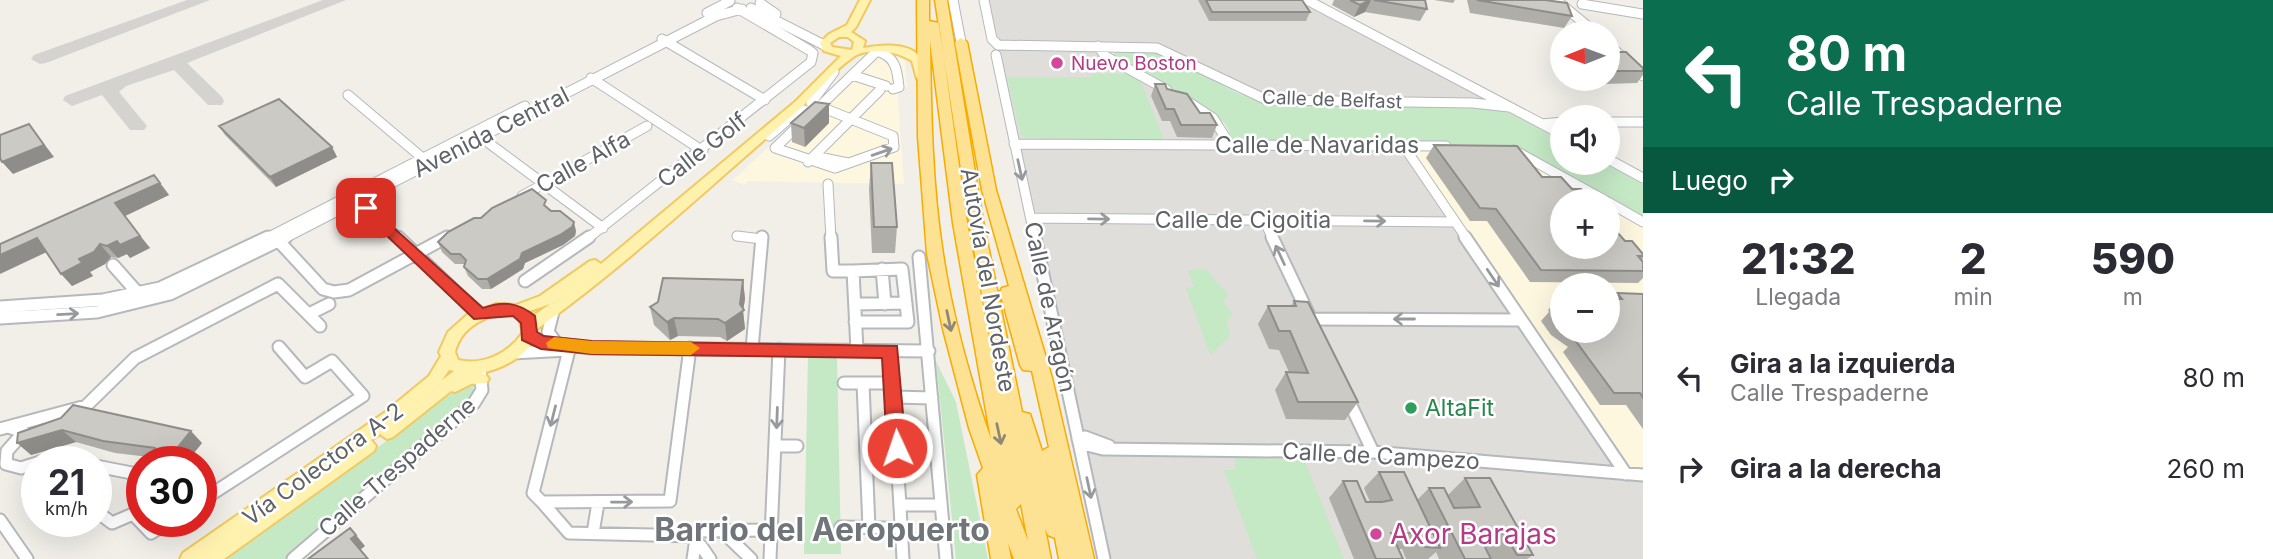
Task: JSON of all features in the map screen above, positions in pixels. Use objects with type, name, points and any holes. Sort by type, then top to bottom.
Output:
[{"type":"highway","name":"Autovía del Nordeste","points":[[926,0],[939,68],[960,223],[1029,557]]},
{"type":"highway","points":[[926,0],[925,117],[935,254],[951,329],[978,428],[1001,559]]},
{"type":"highway","name":"Autovía del Nordeste","points":[[942,0],[976,221],[1003,360],[1029,557]]},
{"type":"highway","points":[[961,42],[976,140],[1000,260],[1043,418],[1069,559]]},
{"type":"highway","points":[[961,42],[989,190],[1043,378],[1084,559]]},
{"type":"highway","points":[[1003,360],[1023,416],[1062,559]]},
{"type":"highway","points":[[978,428],[1029,557]]},
{"type":"main road","points":[[829,45],[851,27],[864,0]]},
{"type":"main road","points":[[856,36],[873,0]]},
{"type":"main road","points":[[585,273],[534,300],[476,311],[448,343],[448,358],[453,365],[476,371],[512,354],[529,331],[554,308],[687,200],[834,72],[861,44],[856,36],[842,33]]},
{"type":"main road","points":[[829,45],[853,51],[894,48],[917,60],[925,117]]},
{"type":"main road","points":[[476,311],[517,310],[545,300],[585,273],[792,100],[832,60],[829,45]]},
{"type":"main road","points":[[517,310],[526,316],[529,331]]},
{"type":"main road","name":"Vía Colectora A-2","points":[[189,559],[390,418],[434,380],[448,358]]},
{"type":"main road","name":"Vía Colectora A-2","points":[[209,559],[421,407],[476,371]]},
{"type":"street","points":[[730,0],[744,10],[829,45]]},
{"type":"street","name":"Avenida Central","points":[[0,318],[97,312],[145,302],[180,290],[663,39],[730,0]]},
{"type":"street","points":[[953,0],[961,42]]},
{"type":"street","name":"Calle de Belfast","points":[[984,0],[993,43],[1001,46],[1157,48],[1267,100],[1473,103],[1509,107]]},
{"type":"street","points":[[1307,0],[1550,128]]},
{"type":"street","points":[[761,1],[818,35],[829,45]]},
{"type":"street","name":"Avenida Central","points":[[663,39],[716,16],[744,10],[761,1]]},
{"type":"street","points":[[1559,2],[1578,7],[1643,13]]},
{"type":"street","name":"Calle Golf","points":[[525,281],[603,228],[703,151],[811,62],[813,53],[744,10]]},
{"type":"street","points":[[663,39],[765,100]]},
{"type":"street","points":[[1098,46],[1105,55],[1205,111],[1221,126],[1230,145]]},
{"type":"street","points":[[817,156],[849,122],[884,91],[899,87],[897,62],[888,54],[877,51],[775,148],[838,163],[850,163]]},
{"type":"street","name":"Calle de Aragón","points":[[996,55],[1104,559]]},
{"type":"street","points":[[1620,55],[1643,76]]},
{"type":"street","points":[[816,109],[810,100],[831,80],[834,72]]},
{"type":"street","points":[[852,75],[884,91]]},
{"type":"street","points":[[590,77],[703,151]]},
{"type":"street","points":[[1473,103],[1481,99],[1477,90]]},
{"type":"street","points":[[348,95],[426,161]]},
{"type":"street","points":[[687,200],[707,188],[800,109],[816,109],[894,137],[893,149],[827,169],[817,156]]},
{"type":"street","points":[[1620,122],[1643,122]]},
{"type":"street","points":[[1542,124],[1550,123]]},
{"type":"street","name":"Calle Alfa","points":[[506,205],[647,126]]},
{"type":"street","points":[[490,144],[603,228]]},
{"type":"street","name":"Calle de Navaridas","points":[[1014,144],[1455,146]]},
{"type":"street","points":[[1403,145],[1626,474]]},
{"type":"street","points":[[1505,148],[1524,155],[1584,189]]},
{"type":"street","points":[[1620,166],[1643,178]]},
{"type":"street","points":[[828,184],[828,216],[834,232],[833,271],[902,269],[908,322],[855,323]]},
{"type":"street","points":[[366,208],[476,311]]},
{"type":"street","points":[[1620,209],[1643,222]]},
{"type":"street","name":"Calle de Cigoitia","points":[[1031,218],[1455,222]]},
{"type":"street","points":[[1264,220],[1313,324],[1521,320]]},
{"type":"street","points":[[276,238],[323,289],[334,292],[349,290],[457,232]]},
{"type":"street","points":[[737,236],[762,237],[752,349]]},
{"type":"street","name":"Avenida Central","points":[[0,307],[103,300],[160,288],[276,238]]},
{"type":"street","points":[[919,257],[946,559]]},
{"type":"street","points":[[113,265],[136,291]]},
{"type":"street","points":[[882,269],[885,304]]},
{"type":"street","points":[[853,271],[857,350]]},
{"type":"street","points":[[4,428],[86,406],[135,358],[278,284],[320,326]]},
{"type":"street","points":[[855,304],[906,303]]},
{"type":"street","points":[[309,314],[329,304]]},
{"type":"street","points":[[554,308],[546,327],[547,335],[557,344]]},
{"type":"street","points":[[529,331],[541,342],[592,348]]},
{"type":"street","points":[[217,491],[363,396],[332,361],[304,377],[279,346]]},
{"type":"street","points":[[512,354],[592,348],[929,351]]},
{"type":"street","points":[[538,498],[598,502],[670,501],[690,348]]},
{"type":"street","points":[[770,559],[779,349]]},
{"type":"street","points":[[538,498],[569,350]]},
{"type":"street","points":[[891,351],[902,559]]},
{"type":"street","name":"Calle Trespaderne","points":[[293,559],[474,403],[482,390],[476,371]]},
{"type":"street","points":[[844,383],[893,383]]},
{"type":"street","points":[[863,383],[869,528]]},
{"type":"street","points":[[1342,385],[1373,452]]},
{"type":"street","points":[[894,397],[932,398]]},
{"type":"street","points":[[4,428],[24,432],[7,451],[6,464],[21,468]]},
{"type":"street","name":"Calle de Campezo","points":[[1079,441],[1118,449],[1373,452],[1643,475]]},
{"type":"street","points":[[775,446],[797,446]]},
{"type":"street","points":[[897,448],[935,448]]},
{"type":"street","points":[[538,498],[569,533],[693,536],[697,531]]},
{"type":"street","points":[[593,533],[598,502]]},
{"type":"street","points":[[900,505],[936,505]]},
{"type":"street","points":[[0,520],[27,559]]},
{"type":"street","points":[[841,527],[901,527]]},
{"type":"street","points":[[697,531],[771,530]]},
{"type":"street","points":[[694,559],[697,531]]},
{"type":"street","points":[[722,531],[751,559]]},
{"type":"street","points":[[701,546],[710,559]]},
{"type":"shaded area","points":[[984,0],[1307,0],[1509,107],[1280,101],[1165,50],[1086,47],[1205,111],[1230,145],[1403,145],[1626,473],[1643,475],[1643,559],[1104,559]]},
{"type":"shaded area","points":[[874,49],[905,61],[907,87],[898,90],[904,184],[748,181],[744,185],[733,180]]},
{"type":"shaded area","points":[[1403,145],[1498,146],[1550,172],[1550,175],[1582,189],[1550,189],[1550,259],[1620,259],[1620,209],[1643,222],[1643,475],[1626,474]]},
{"type":"green space","points":[[1118,51],[1164,53],[1237,93],[1262,102],[1499,108],[1550,134],[1550,166],[1510,145],[1234,141],[1225,124],[1209,109],[1112,55]]},
{"type":"green space","points":[[1091,74],[1130,74],[1140,79],[1164,140],[1026,138],[1021,135],[1007,77],[1091,77]]},
{"type":"green space","points":[[1620,172],[1643,184],[1643,216],[1620,204],[1620,189],[1592,189],[1566,175],[1620,175]]},
{"type":"green space","points":[[1188,270],[1207,270],[1229,296],[1223,300],[1233,316],[1227,320],[1230,336],[1210,355],[1186,288],[1194,287]]},
{"type":"green space","points":[[808,356],[837,357],[841,554],[804,554]]},
{"type":"green space","points":[[936,361],[956,402],[988,559],[956,559]]},
{"type":"green space","points":[[473,383],[474,395],[287,559],[225,559],[452,393]]},
{"type":"green space","points":[[1235,458],[1304,459],[1344,559],[1257,559],[1224,470],[1235,470]]},
{"type":"building","points":[[1206,0],[1302,0],[1310,12],[1212,12]]},
{"type":"building","points":[[1350,0],[1370,0],[1360,5]]},
{"type":"building","points":[[1374,0],[1425,0],[1427,9]]},
{"type":"building","points":[[1477,0],[1545,0],[1567,3],[1572,16]]},
{"type":"building","points":[[1620,52],[1626,52],[1643,71],[1620,71]]},
{"type":"building","points":[[1155,84],[1165,84],[1167,89],[1187,94],[1200,113],[1210,113],[1217,125],[1181,125],[1174,109],[1166,109]]},
{"type":"building","points":[[279,99],[332,147],[270,177],[219,126]]},
{"type":"building","points":[[815,102],[829,104],[804,128],[791,123]]},
{"type":"building","points":[[29,124],[44,145],[2,162],[0,135]]},
{"type":"building","points":[[1434,145],[1517,146],[1542,177],[1561,177],[1572,189],[1550,189],[1550,259],[1620,259],[1620,235],[1625,241],[1632,241],[1643,254],[1638,256],[1643,262],[1643,271],[1541,270],[1496,209],[1480,208]]},
{"type":"building","points":[[871,163],[892,163],[897,227],[874,227]]},
{"type":"building","points":[[154,175],[160,183],[115,203],[140,236],[120,245],[117,241],[107,246],[100,244],[94,252],[79,259],[82,263],[61,274],[37,238],[0,255],[0,244]]},
{"type":"building","points":[[532,189],[546,200],[544,205],[551,211],[560,211],[574,222],[572,227],[522,253],[520,259],[487,279],[478,279],[464,267],[466,260],[460,254],[451,254],[438,242],[448,232],[474,218],[481,218],[492,208]]},
{"type":"building","points":[[663,278],[743,280],[740,304],[744,310],[725,323],[718,319],[674,318],[667,322],[650,307],[658,302]]},
{"type":"building","points":[[1620,293],[1643,294],[1643,398],[1640,393],[1614,393],[1577,343],[1620,343]]},
{"type":"building","points":[[1294,301],[1308,302],[1358,402],[1298,402],[1286,372],[1308,373],[1290,331],[1279,331],[1268,306],[1296,306]]},
{"type":"building","points":[[73,405],[191,431],[179,446],[140,446],[103,441],[62,430],[17,443],[18,433],[61,418]]},
{"type":"building","points":[[1379,472],[1404,472],[1440,548],[1425,547],[1418,533],[1391,533],[1403,559],[1376,559],[1343,481],[1357,481],[1366,502],[1392,500]]},
{"type":"building","points":[[1465,478],[1490,478],[1533,555],[1517,555],[1504,532],[1477,531],[1491,559],[1465,559],[1429,488],[1444,488],[1454,508],[1480,507]]},
{"type":"building","points":[[350,528],[356,535],[351,539],[368,559],[308,559]]},
{"type":"taxiway","points":[[40,59],[202,0]]},
{"type":"taxiway","points":[[165,65],[338,0]]},
{"type":"taxiway","points":[[120,82],[165,65]]},
{"type":"taxiway","points":[[165,65],[179,65],[215,101]]},
{"type":"taxiway","points":[[72,100],[120,82]]},
{"type":"taxiway","points":[[120,82],[109,92],[137,126]]},
{"type":"slow traffic","points":[[554,343],[592,348],[691,348]]},
{"type":"place","name":"Nuevo Boston","points":[[1057,63]]},
{"type":"place","name":"AltaFit","points":[[1411,408]]},
{"type":"place","name":"Axor Barajas","points":[[1376,534]]},
{"type":"district","name":"Barrio del Aeropuerto","points":[[822,530]]},
{"type":"route","points":[[366,208],[480,315],[496,309],[517,310],[526,316],[530,326],[528,335],[536,341],[592,348],[891,351],[897,448]]}]
